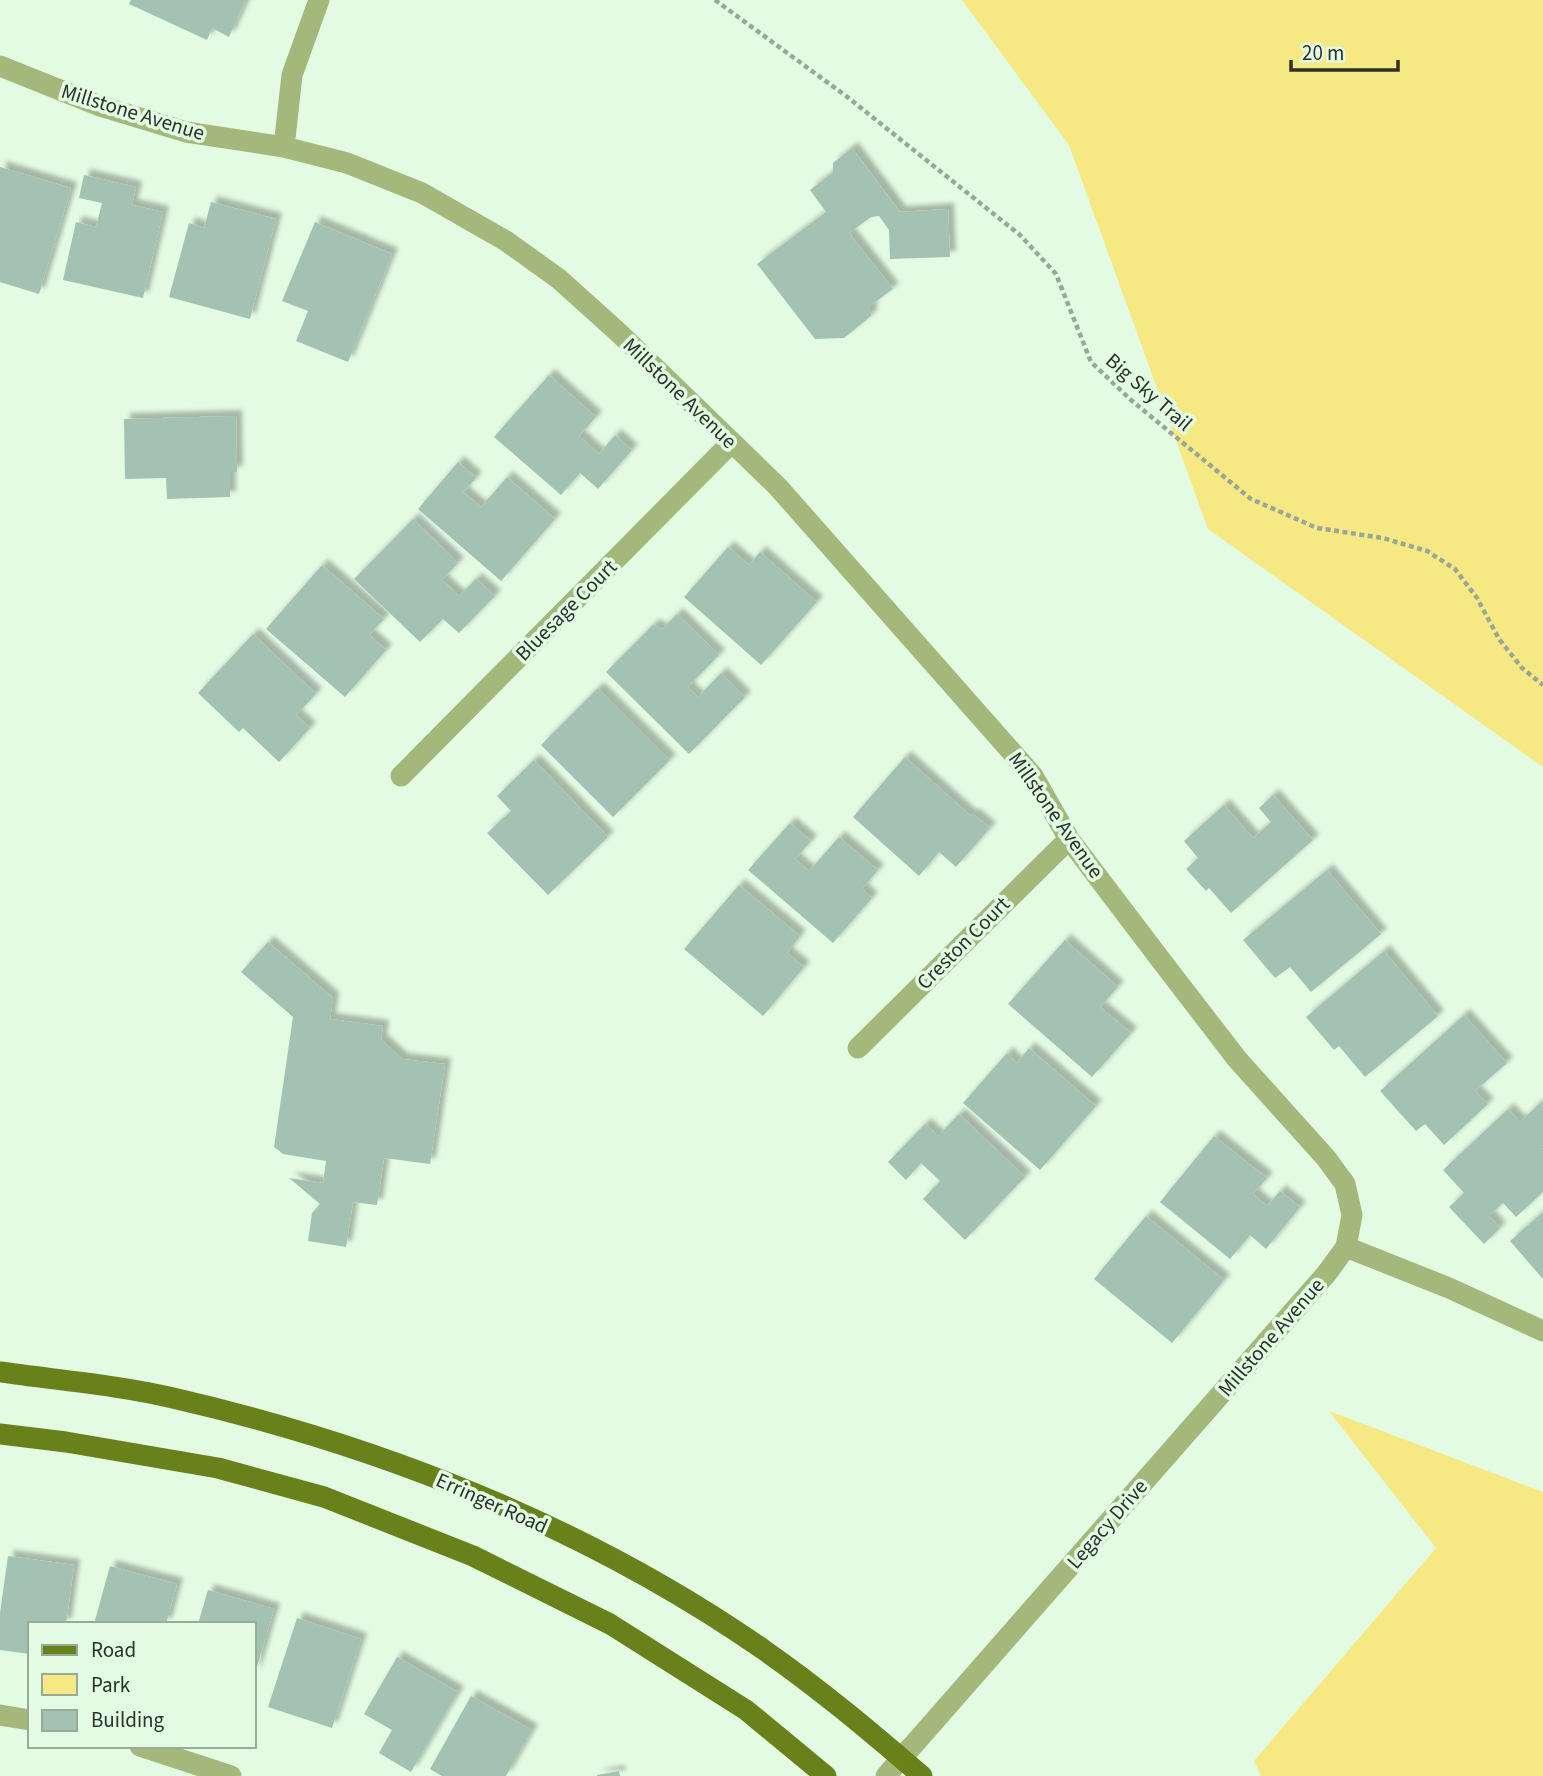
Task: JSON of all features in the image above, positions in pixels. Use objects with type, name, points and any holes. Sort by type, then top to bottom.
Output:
[{"type":"main road","name":"Erringer Road","points":[[0,1372],[170,1397],[270,1422],[391,1460],[494,1502],[567,1535],[669,1590],[764,1650],[856,1719],[922,1776]]},
{"type":"main road","points":[[0,1434],[66,1442],[218,1468],[324,1497],[473,1556],[610,1624],[746,1710],[826,1776]]},
{"type":"street","points":[[284,147],[292,75],[319,0]]},
{"type":"street","name":"Millstone Avenue","points":[[0,66],[100,106],[186,132],[284,147],[347,163],[422,193],[493,232],[559,279],[619,332],[778,487],[1033,776],[1069,839],[1237,1059],[1326,1158],[1345,1184],[1352,1215],[1346,1247],[1328,1273],[901,1759]]},
{"type":"street","name":"Bluesage Court","points":[[401,776],[731,443]]},
{"type":"street","name":"Creston Court","points":[[858,1048],[1069,839]]},
{"type":"street","points":[[1346,1247],[1449,1288],[1543,1331]]},
{"type":"street","points":[[0,1714],[28,1720]]},
{"type":"street","points":[[146,1748],[231,1776]]},
{"type":"street","points":[[886,1776],[901,1759]]},
{"type":"path","name":"Big Sky Trail","points":[[715,0],[846,96],[1020,235],[1056,274],[1091,362],[1131,400],[1251,499],[1317,528],[1383,538],[1427,551],[1455,569],[1477,598],[1499,639],[1522,668],[1543,685]]},
{"type":"green space","points":[[962,0],[1543,0],[1543,767],[1208,529],[1069,145]]},
{"type":"green space","points":[[1329,1411],[1543,1492],[1543,1776],[1261,1776],[1254,1761],[1436,1548]]},
{"type":"building","points":[[131,0],[246,0],[229,37],[212,28],[207,40],[129,4]]},
{"type":"building","points":[[852,148],[900,212],[948,209],[950,257],[890,259],[889,230],[879,216],[871,217],[849,233],[893,289],[871,305],[871,316],[844,338],[815,339],[757,264],[826,212],[810,190],[833,172],[833,163]]},
{"type":"building","points":[[0,167],[71,188],[39,294],[0,282]]},
{"type":"building","points":[[84,175],[136,187],[132,205],[163,212],[143,298],[63,280],[76,222],[96,227],[102,203],[79,198]]},
{"type":"building","points":[[211,202],[276,219],[250,319],[169,297],[189,223],[204,228]]},
{"type":"building","points":[[315,222],[392,254],[348,362],[296,341],[308,311],[282,301]]},
{"type":"building","points":[[549,375],[596,417],[579,436],[599,454],[615,435],[632,450],[598,489],[580,473],[561,495],[494,437]]},
{"type":"building","points":[[236,416],[237,472],[230,472],[230,497],[167,499],[166,478],[125,479],[124,419]]},
{"type":"building","points":[[458,462],[476,478],[463,492],[481,507],[507,477],[555,519],[501,581],[418,509]]},
{"type":"building","points":[[413,519],[458,563],[442,580],[459,596],[476,579],[495,596],[459,633],[443,619],[420,642],[354,579]]},
{"type":"building","points":[[728,547],[749,565],[760,552],[817,602],[761,665],[684,597]]},
{"type":"building","points":[[322,565],[384,619],[369,635],[386,650],[345,697],[266,629]]},
{"type":"building","points":[[677,614],[719,655],[688,687],[698,697],[721,673],[745,697],[689,754],[606,672],[653,625],[662,629]]},
{"type":"building","points":[[253,634],[316,694],[296,715],[310,728],[279,762],[243,728],[239,732],[198,693]]},
{"type":"building","points":[[598,688],[670,760],[613,817],[541,745]]},
{"type":"building","points":[[905,757],[971,816],[973,814],[990,828],[956,867],[939,852],[919,876],[853,817]]},
{"type":"building","points":[[534,760],[608,837],[548,895],[487,833],[511,811],[497,796]]},
{"type":"building","points":[[1273,795],[1313,840],[1231,913],[1209,888],[1206,891],[1186,869],[1198,858],[1184,841],[1224,805],[1253,838],[1271,822],[1259,808]]},
{"type":"building","points":[[790,823],[811,841],[795,859],[809,871],[839,837],[878,870],[862,889],[872,898],[833,943],[748,870]]},
{"type":"building","points":[[1327,870],[1381,934],[1311,992],[1290,967],[1275,978],[1243,940]]},
{"type":"building","points":[[739,885],[800,936],[787,953],[804,967],[763,1016],[684,949]]},
{"type":"building","points":[[1065,940],[1118,987],[1100,1007],[1131,1033],[1092,1077],[1008,1004]]},
{"type":"building","points":[[268,942],[333,998],[330,1019],[383,1026],[381,1040],[402,1059],[445,1064],[430,1164],[384,1158],[377,1205],[353,1202],[346,1247],[308,1241],[312,1213],[320,1204],[289,1178],[323,1183],[326,1161],[283,1154],[274,1147],[293,1017],[241,972]]},
{"type":"building","points":[[1384,951],[1438,1016],[1365,1077],[1339,1046],[1334,1050],[1306,1017]]},
{"type":"building","points":[[1464,1015],[1507,1063],[1475,1091],[1488,1104],[1444,1145],[1425,1124],[1416,1131],[1380,1091]]},
{"type":"building","points":[[1029,1048],[1096,1106],[1040,1170],[963,1103],[1007,1053],[1017,1063]]},
{"type":"building","points":[[1540,1103],[1543,1107],[1543,1192],[1516,1217],[1503,1203],[1489,1216],[1500,1228],[1484,1244],[1449,1207],[1464,1193],[1443,1170],[1508,1109],[1520,1122]]},
{"type":"building","points":[[959,1114],[1025,1177],[965,1240],[923,1199],[940,1181],[921,1163],[906,1180],[888,1162],[925,1124],[938,1136]]},
{"type":"building","points":[[1214,1136],[1267,1178],[1253,1194],[1267,1206],[1280,1191],[1300,1207],[1266,1249],[1250,1235],[1230,1259],[1160,1202]]},
{"type":"building","points":[[1543,1212],[1543,1279],[1510,1241]]},
{"type":"building","points":[[1146,1216],[1224,1280],[1172,1343],[1094,1279]]},
{"type":"building","points":[[8,1556],[74,1565],[66,1622],[28,1622],[28,1654],[0,1650],[0,1613]]},
{"type":"building","points":[[110,1566],[177,1584],[167,1622],[95,1622]]},
{"type":"building","points":[[208,1590],[274,1609],[256,1670],[256,1622],[199,1622]]},
{"type":"building","points":[[297,1618],[361,1639],[332,1728],[268,1707]]},
{"type":"building","points":[[397,1657],[458,1692],[411,1772],[379,1753],[392,1730],[364,1714]]},
{"type":"building","points":[[471,1696],[532,1730],[506,1776],[442,1776],[430,1769]]},
{"type":"building","points":[[619,1771],[620,1776],[597,1776],[597,1775]]}]
